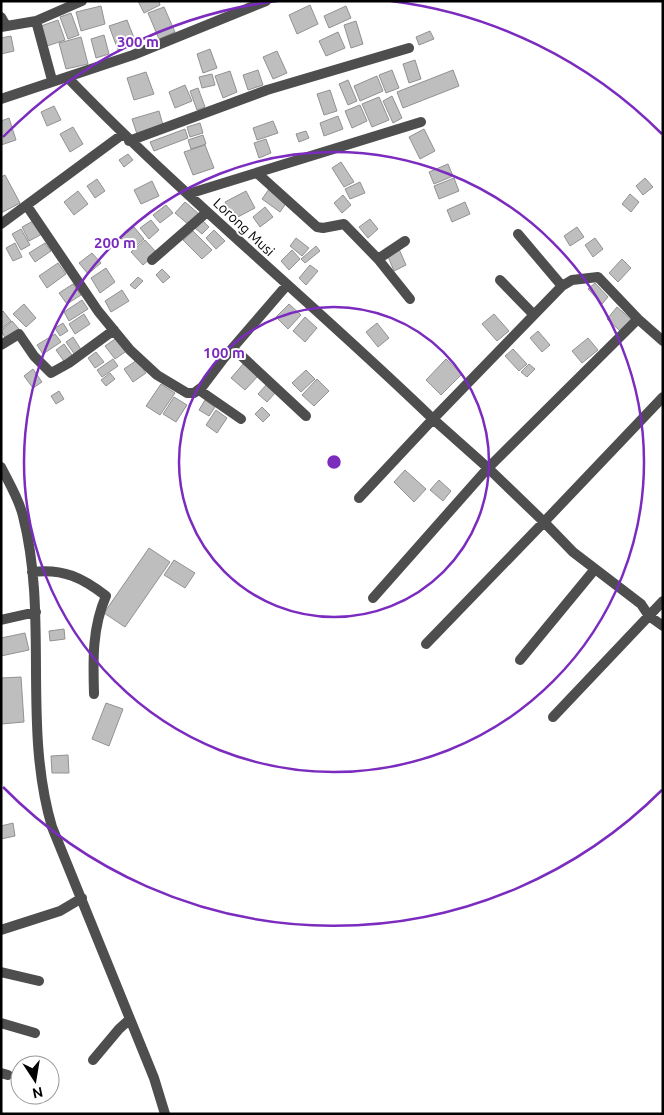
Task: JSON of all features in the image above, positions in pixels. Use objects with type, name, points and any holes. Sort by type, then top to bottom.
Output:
[{"type":"street","points":[[3,24],[36,21],[82,1]]},
{"type":"street","points":[[1,99],[167,42],[266,1]]},
{"type":"street","points":[[36,21],[52,80]]},
{"type":"street","points":[[1,224],[126,138],[267,90],[409,48]]},
{"type":"street","name":"Lorong Musi","points":[[67,77],[126,138],[287,285],[370,357],[433,419],[595,569],[641,604],[649,616],[663,626]]},
{"type":"street","points":[[188,194],[421,122]]},
{"type":"street","points":[[257,173],[317,227],[323,228],[343,223],[378,258],[410,299]]},
{"type":"street","points":[[27,206],[40,228],[130,350],[157,375],[187,393],[199,390],[287,285]]},
{"type":"street","points":[[152,260],[207,212]]},
{"type":"street","points":[[518,234],[562,286]]},
{"type":"street","points":[[378,258],[405,240]]},
{"type":"street","points":[[359,498],[562,286],[572,280],[598,277],[638,319],[663,341]]},
{"type":"street","points":[[500,280],[534,315]]},
{"type":"street","points":[[373,598],[488,468],[638,319]]},
{"type":"street","points":[[1,345],[19,334],[34,356],[52,373],[114,330]]},
{"type":"street","points":[[233,348],[306,416]]},
{"type":"street","points":[[199,390],[241,419]]},
{"type":"street","points":[[426,644],[663,397]]},
{"type":"street","points":[[1,467],[23,515],[32,572],[36,612],[36,723],[44,800],[52,827],[154,1078],[165,1114]]},
{"type":"street","points":[[520,660],[595,569]]},
{"type":"street","points":[[32,572],[55,571],[87,581],[106,596],[97,616],[92,653],[94,694]]},
{"type":"street","points":[[552,717],[663,602]]},
{"type":"street","points":[[1,620],[36,612]]},
{"type":"street","points":[[1,930],[60,911],[82,898]]},
{"type":"street","points":[[1,972],[39,981]]},
{"type":"street","points":[[93,1060],[130,1019]]},
{"type":"street","points":[[1,1023],[35,1033]]},
{"type":"building","points":[[138,1],[159,1],[160,5],[144,13]]},
{"type":"building","points":[[310,5],[318,24],[297,34],[289,15]]},
{"type":"building","points":[[101,6],[105,24],[81,31],[76,12]]},
{"type":"building","points":[[346,6],[351,18],[329,28],[324,16]]},
{"type":"building","points":[[164,7],[175,32],[159,39],[148,13]]},
{"type":"building","points":[[71,13],[79,35],[68,39],[60,17]]},
{"type":"building","points":[[58,20],[65,40],[47,46],[41,26]]},
{"type":"building","points":[[127,20],[136,43],[118,50],[109,26]]},
{"type":"building","points":[[356,21],[363,44],[351,48],[344,25]]},
{"type":"building","points":[[430,31],[434,39],[419,45],[416,37]]},
{"type":"building","points":[[338,32],[345,48],[326,56],[319,41]]},
{"type":"building","points":[[104,35],[109,54],[96,58],[91,39]]},
{"type":"building","points":[[11,36],[14,51],[1,54],[1,38]]},
{"type":"building","points":[[81,37],[88,64],[66,69],[59,43]]},
{"type":"building","points":[[210,49],[217,68],[203,73],[197,54]]},
{"type":"building","points":[[277,51],[287,73],[273,79],[263,57]]},
{"type":"building","points":[[415,60],[421,79],[409,83],[403,64]]},
{"type":"building","points":[[258,70],[263,85],[248,90],[243,75]]},
{"type":"building","points":[[392,70],[399,88],[386,93],[379,75]]},
{"type":"building","points":[[453,70],[459,86],[403,108],[397,92]]},
{"type":"building","points":[[230,71],[237,92],[223,98],[215,76]]},
{"type":"building","points":[[146,72],[154,94],[134,100],[127,78]]},
{"type":"building","points":[[212,74],[215,85],[202,88],[199,77]]},
{"type":"building","points":[[377,76],[383,91],[360,101],[354,86]]},
{"type":"building","points":[[348,80],[357,101],[348,105],[339,84]]},
{"type":"building","points":[[185,85],[192,101],[175,108],[169,92]]},
{"type":"building","points":[[198,88],[205,107],[197,110],[190,91]]},
{"type":"building","points":[[330,90],[337,111],[324,115],[317,94]]},
{"type":"building","points":[[392,96],[402,118],[393,123],[383,101]]},
{"type":"building","points":[[379,97],[389,120],[372,127],[362,104]]},
{"type":"building","points":[[360,105],[367,121],[352,128],[345,111]]},
{"type":"building","points":[[54,106],[61,120],[47,126],[41,112]]},
{"type":"building","points":[[159,111],[163,125],[137,134],[132,119]]},
{"type":"building","points":[[338,116],[343,129],[324,136],[320,123]]},
{"type":"building","points":[[9,118],[16,140],[1,145],[1,121]]},
{"type":"building","points":[[273,121],[278,133],[257,140],[253,128]]},
{"type":"building","points":[[200,123],[203,133],[190,137],[187,127]]},
{"type":"building","points":[[73,127],[83,144],[70,152],[60,134]]},
{"type":"building","points":[[185,129],[188,138],[154,151],[150,142]]},
{"type":"building","points":[[424,129],[435,151],[420,159],[409,137]]},
{"type":"building","points":[[306,131],[309,138],[299,142],[296,134]]},
{"type":"building","points":[[203,135],[206,144],[191,149],[188,140]]},
{"type":"building","points":[[266,139],[271,153],[259,158],[254,143]]},
{"type":"building","points":[[205,145],[214,168],[193,175],[184,152]]},
{"type":"building","points":[[128,154],[133,160],[124,167],[119,160]]},
{"type":"building","points":[[341,162],[354,182],[344,187],[332,168]]},
{"type":"building","points":[[448,164],[453,176],[434,184],[429,172]]},
{"type":"building","points":[[5,175],[20,203],[1,213],[1,177]]},
{"type":"building","points":[[454,178],[459,191],[439,199],[434,186]]},
{"type":"building","points":[[645,178],[653,187],[643,195],[636,186]]},
{"type":"building","points":[[97,179],[105,191],[95,198],[87,186]]},
{"type":"building","points":[[152,181],[159,196],[141,204],[134,190]]},
{"type":"building","points":[[360,182],[365,193],[350,199],[345,189]]},
{"type":"building","points":[[269,189],[287,202],[280,212],[262,199]]},
{"type":"building","points":[[78,191],[88,204],[74,215],[64,202]]},
{"type":"building","points":[[246,191],[255,208],[234,219],[225,202]]},
{"type":"building","points":[[630,194],[639,202],[631,212],[622,204]]},
{"type":"building","points":[[343,195],[351,205],[342,213],[334,203]]},
{"type":"building","points":[[185,202],[199,214],[189,225],[175,213]]},
{"type":"building","points":[[465,202],[470,214],[452,222],[447,210]]},
{"type":"building","points":[[166,205],[173,213],[160,223],[153,215]]},
{"type":"building","points":[[265,207],[273,217],[260,227],[253,217]]},
{"type":"building","points":[[370,219],[378,229],[368,238],[359,227]]},
{"type":"building","points":[[35,220],[42,234],[29,241],[22,227]]},
{"type":"building","points":[[151,220],[159,230],[149,239],[140,228]]},
{"type":"building","points":[[203,221],[209,227],[202,234],[195,228]]},
{"type":"building","points":[[134,227],[144,239],[131,250],[121,238]]},
{"type":"building","points":[[577,227],[584,237],[570,246],[564,236]]},
{"type":"building","points":[[21,229],[30,245],[21,250],[12,234]]},
{"type":"building","points":[[214,230],[225,241],[216,249],[206,238]]},
{"type":"building","points":[[193,231],[212,250],[202,259],[183,240]]},
{"type":"building","points":[[296,238],[309,248],[302,256],[290,246]]},
{"type":"building","points":[[595,238],[603,249],[593,257],[585,245]]},
{"type":"building","points":[[145,240],[157,253],[143,265],[131,252]]},
{"type":"building","points":[[15,243],[22,257],[13,261],[6,248]]},
{"type":"building","points":[[45,243],[51,251],[35,262],[29,253]]},
{"type":"building","points":[[316,246],[320,251],[305,263],[301,259]]},
{"type":"building","points":[[399,249],[406,265],[394,271],[387,254]]},
{"type":"building","points":[[292,250],[300,259],[289,270],[281,261]]},
{"type":"building","points":[[92,253],[101,263],[88,274],[79,263]]},
{"type":"building","points":[[622,259],[631,268],[618,282],[609,273]]},
{"type":"building","points":[[58,263],[66,274],[47,288],[39,276]]},
{"type":"building","points":[[310,265],[318,271],[306,285],[299,278]]},
{"type":"building","points":[[106,268],[115,282],[100,293],[91,278]]},
{"type":"building","points":[[162,269],[170,277],[163,283],[156,275]]},
{"type":"building","points":[[138,277],[143,281],[135,289],[130,285]]},
{"type":"building","points":[[595,283],[608,297],[602,304],[588,289]]},
{"type":"building","points":[[73,284],[81,295],[67,304],[59,293]]},
{"type":"building","points":[[122,290],[129,301],[111,312],[105,301]]},
{"type":"building","points":[[82,300],[88,309],[69,321],[64,312]]},
{"type":"building","points":[[24,304],[36,318],[26,327],[13,314]]},
{"type":"building","points":[[289,304],[301,315],[288,329],[276,317]]},
{"type":"building","points":[[617,307],[631,319],[620,331],[607,319]]},
{"type":"building","points":[[3,311],[11,321],[1,329],[1,313]]},
{"type":"building","points":[[84,314],[90,324],[75,334],[69,324]]},
{"type":"building","points":[[494,314],[509,331],[497,341],[482,324]]},
{"type":"building","points":[[305,317],[317,328],[305,342],[293,331]]},
{"type":"building","points":[[12,321],[19,329],[7,340],[1,331]]},
{"type":"building","points":[[63,323],[68,331],[60,336],[55,328]]},
{"type":"building","points":[[377,323],[389,338],[378,347],[366,332]]},
{"type":"building","points":[[538,331],[550,345],[542,352],[530,338]]},
{"type":"building","points":[[55,334],[61,342],[43,354],[37,345]]},
{"type":"building","points":[[73,337],[82,351],[75,355],[66,342]]},
{"type":"building","points":[[118,337],[128,350],[115,359],[105,346]]},
{"type":"building","points":[[588,338],[598,350],[582,363],[572,351]]},
{"type":"building","points":[[64,344],[74,358],[66,364],[56,350]]},
{"type":"building","points":[[513,349],[527,364],[519,371],[505,356]]},
{"type":"building","points":[[96,352],[104,362],[95,368],[88,358]]},
{"type":"building","points":[[113,359],[118,366],[102,377],[97,370]]},
{"type":"building","points":[[446,359],[462,374],[441,395],[426,380]]},
{"type":"building","points":[[137,360],[146,373],[133,382],[124,369]]},
{"type":"building","points":[[244,363],[258,376],[245,390],[231,378]]},
{"type":"building","points":[[529,364],[535,369],[527,377],[521,372]]},
{"type":"building","points":[[33,369],[42,382],[33,388],[24,376]]},
{"type":"building","points":[[306,370],[315,379],[301,392],[292,383]]},
{"type":"building","points":[[110,373],[115,379],[106,386],[101,380]]},
{"type":"building","points":[[317,379],[329,391],[314,406],[302,395]]},
{"type":"building","points":[[161,384],[175,393],[160,415],[146,406]]},
{"type":"building","points":[[267,384],[276,392],[267,402],[258,394]]},
{"type":"building","points":[[59,391],[64,399],[56,404],[51,396]]},
{"type":"building","points":[[174,397],[187,405],[176,422],[163,414]]},
{"type":"building","points":[[205,400],[215,407],[209,416],[199,410]]},
{"type":"building","points":[[262,407],[270,415],[263,422],[255,414]]},
{"type":"building","points":[[216,410],[227,418],[217,433],[206,425]]},
{"type":"building","points":[[405,470],[426,489],[414,502],[394,482]]},
{"type":"building","points":[[439,480],[451,491],[443,501],[430,490]]},
{"type":"building","points":[[149,548],[170,562],[125,627],[104,613]]},
{"type":"building","points":[[174,560],[195,573],[185,588],[164,575]]},
{"type":"building","points":[[64,629],[65,639],[50,641],[49,631]]},
{"type":"building","points":[[25,633],[29,650],[1,656],[1,638]]},
{"type":"building","points":[[21,677],[24,722],[1,724],[1,678]]},
{"type":"building","points":[[106,703],[123,709],[109,746],[92,739]]},
{"type":"building","points":[[68,755],[69,773],[52,773],[51,756]]},
{"type":"building","points":[[13,823],[15,836],[1,839],[1,826]]}]
